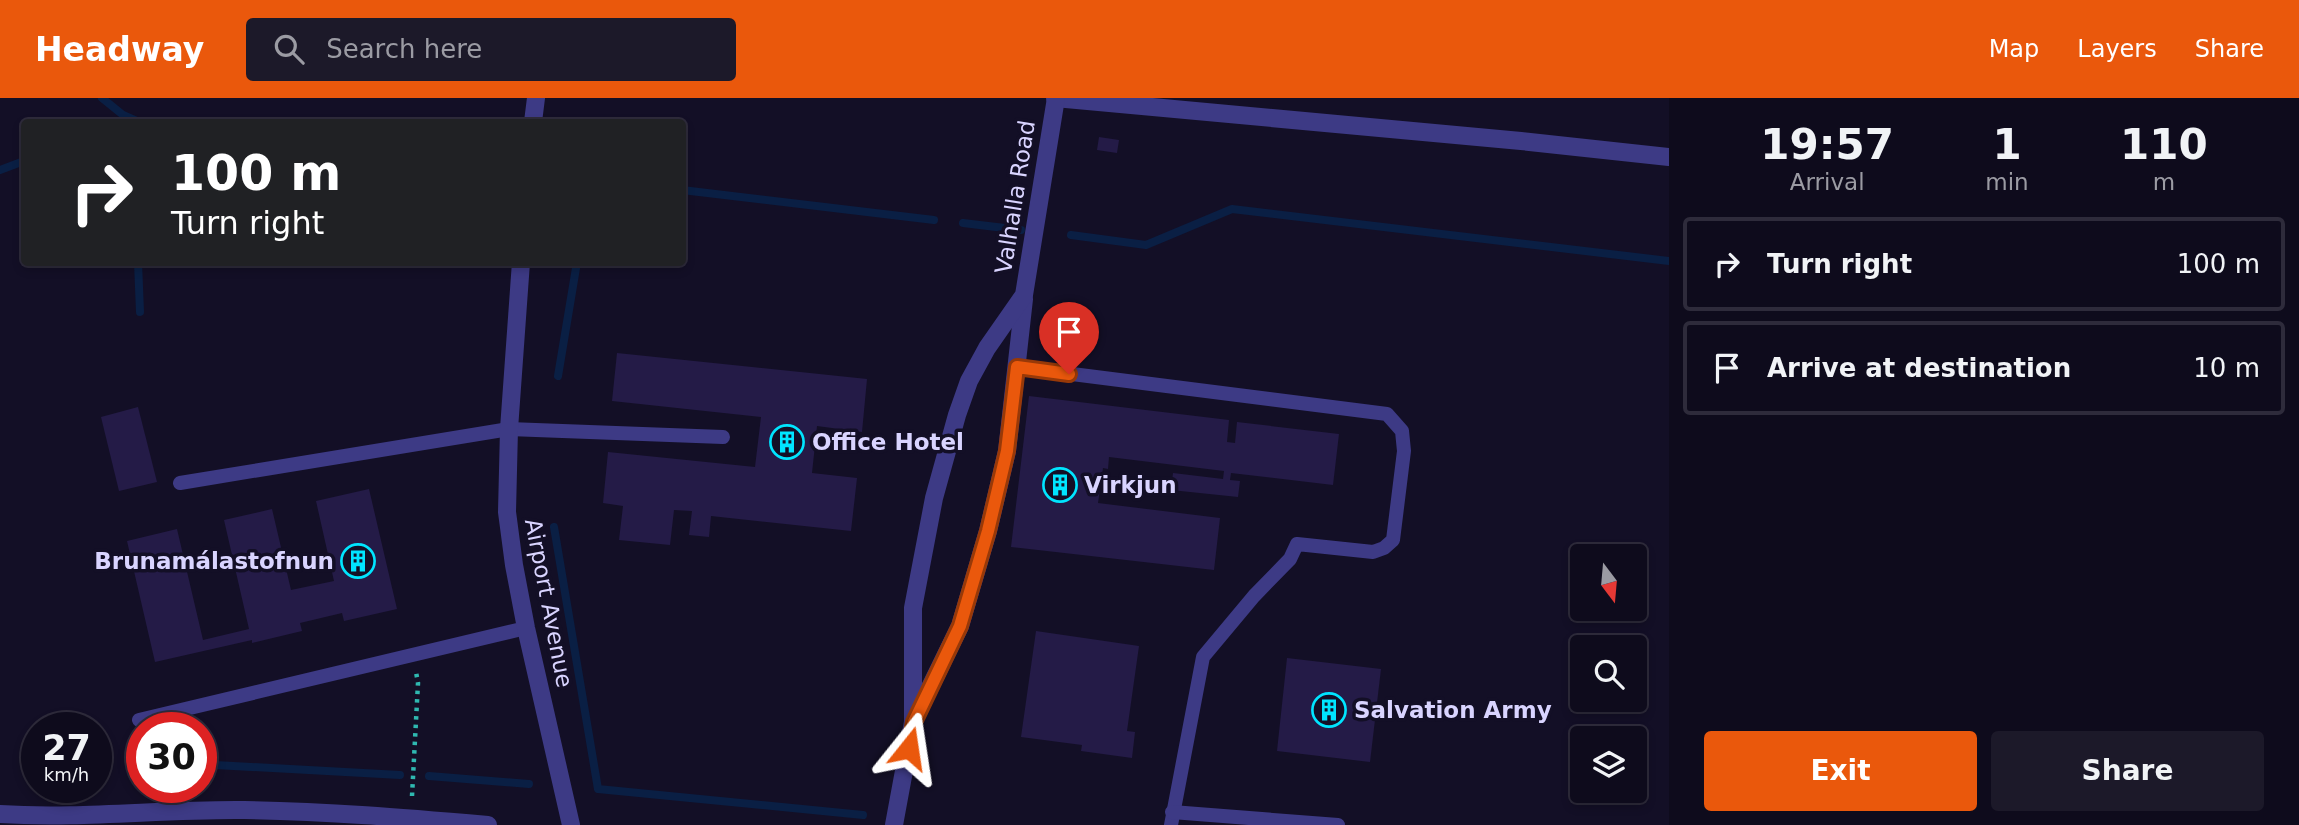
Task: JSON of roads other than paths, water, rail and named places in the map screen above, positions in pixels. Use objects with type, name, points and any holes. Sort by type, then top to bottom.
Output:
[{"type":"street","points":[[533,119],[536,98]]},
{"type":"street","points":[[1055,98],[1521,141],[1669,158]]},
{"type":"street","name":"Valhalla Road","points":[[894,825],[914,722],[913,608],[934,498],[969,380],[987,348],[1024,295],[1055,98]]},
{"type":"street","name":"Airport Avenue","points":[[522,266],[509,429],[507,512],[526,628],[571,825]]},
{"type":"street","points":[[914,722],[960,626],[988,531],[1007,451],[1024,295]]},
{"type":"street","points":[[0,814],[39,816],[244,810],[411,818],[488,825]]},
{"type":"lane","points":[[1017,367],[1387,414],[1402,431],[1404,451],[1393,540],[1384,548],[1373,552],[1297,544],[1290,559],[1254,596],[1203,657],[1172,818],[1338,825]]},
{"type":"lane","points":[[180,483],[509,429],[723,437]]},
{"type":"lane","points":[[173,712],[526,628]]},
{"type":"waterway","points":[[102,98],[132,119]]},
{"type":"waterway","points":[[0,170],[21,162]]},
{"type":"waterway","points":[[686,190],[934,220]]},
{"type":"waterway","points":[[1071,235],[1146,245],[1232,209],[1669,261]]},
{"type":"waterway","points":[[963,223],[1021,230]]},
{"type":"waterway","points":[[138,266],[140,312]]},
{"type":"waterway","points":[[558,376],[576,266]]},
{"type":"waterway","points":[[554,527],[598,789],[863,815]]},
{"type":"waterway","points":[[217,765],[400,775]]},
{"type":"waterway","points":[[429,776],[529,784]]},
{"type":"place","name":"Office Hotel","points":[[787,442]]},
{"type":"place","name":"Virkjun","points":[[1060,485]]},
{"type":"place","name":"Brunamálastofnun","points":[[358,561]]},
{"type":"place","name":"Salvation Army","points":[[1329,710]]}]
